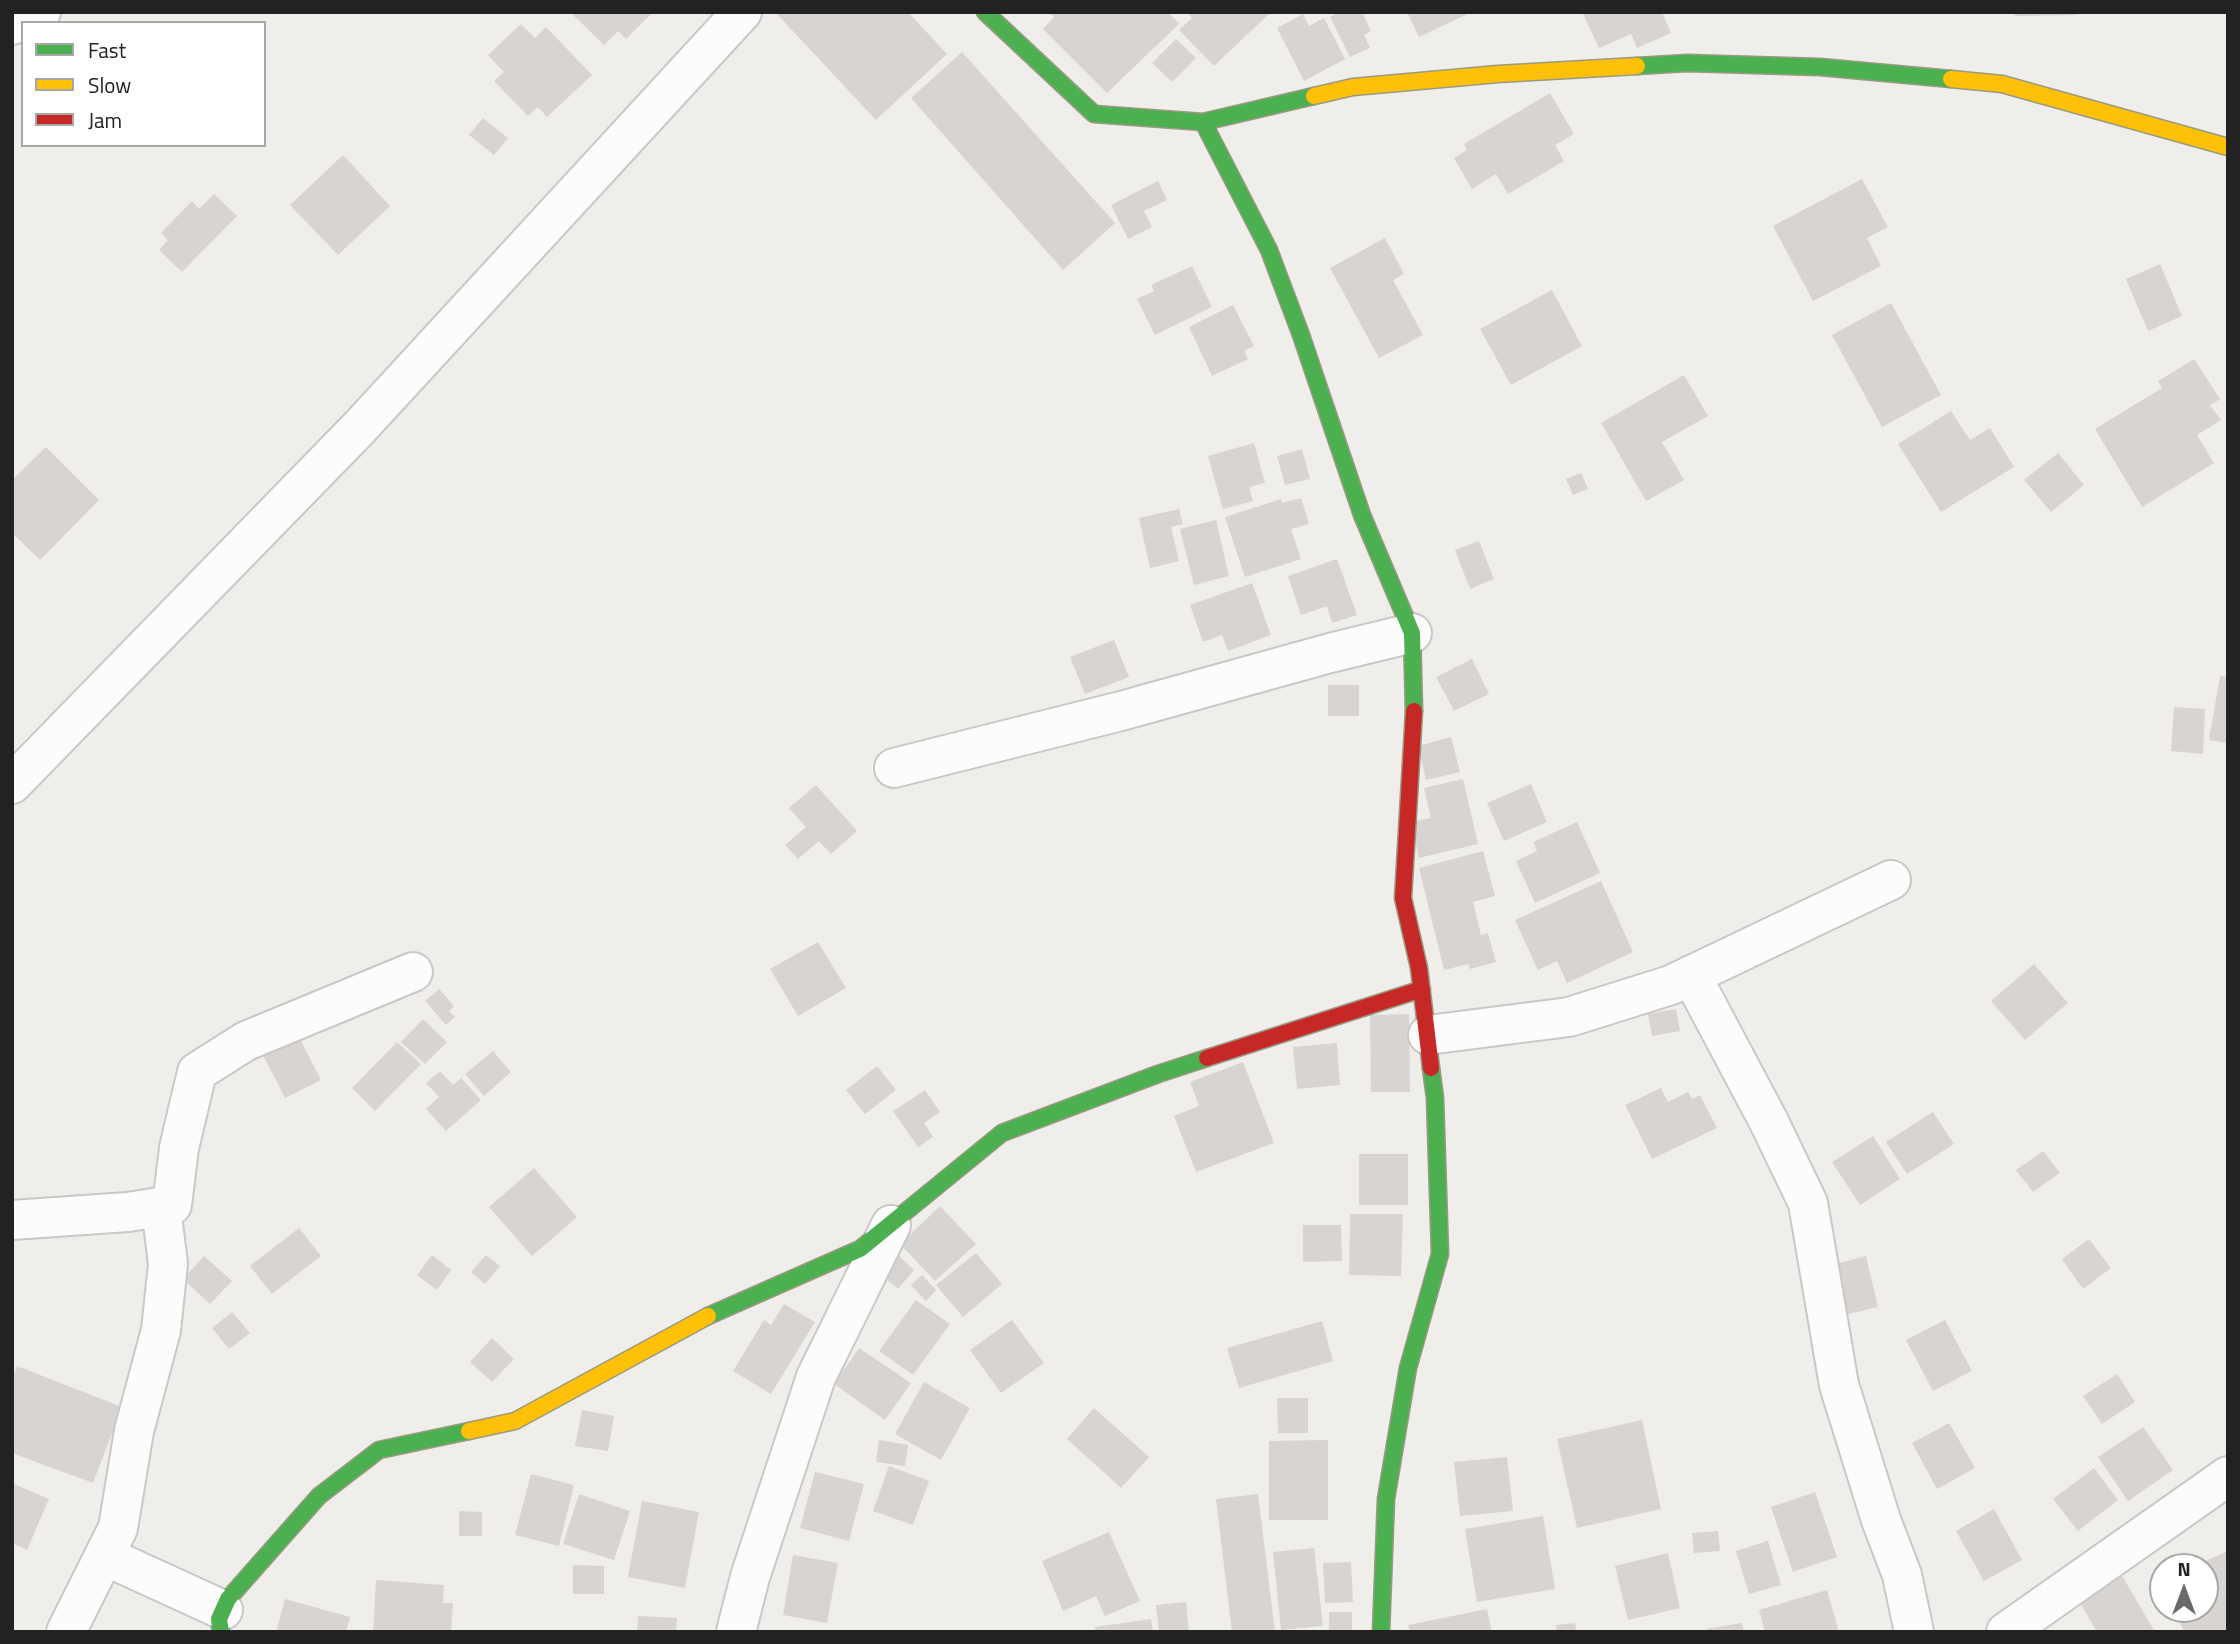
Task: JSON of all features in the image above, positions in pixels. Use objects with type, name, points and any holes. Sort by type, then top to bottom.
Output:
[{"type":"street","points":[[12,25],[41,12]]},
{"type":"street","points":[[12,784],[360,426],[742,12]]},
{"type":"street","points":[[985,12],[1094,114],[1203,122],[1353,87],[1498,74],[1687,63],[1820,67],[2002,84],[2228,147]]},
{"type":"street","points":[[1203,122],[1269,250],[1362,515],[1412,633],[1415,689],[1403,898],[1419,968],[1436,1098],[1440,1254],[1408,1368],[1386,1499],[1381,1632]]},
{"type":"street","points":[[894,768],[1412,633]]},
{"type":"street","points":[[1428,1035],[1569,1017],[1671,985],[1891,880]]},
{"type":"street","points":[[12,1220],[128,1212],[172,1205],[179,1148],[198,1072],[246,1041],[413,972]]},
{"type":"street","points":[[1691,975],[1769,1122],[1808,1203],[1839,1385],[1881,1520],[1902,1575],[1914,1632]]},
{"type":"street","points":[[105,1556],[222,1621],[228,1599],[319,1496],[379,1450],[515,1421],[722,1310],[860,1249],[1002,1133],[1158,1074],[1422,989]]},
{"type":"street","points":[[65,1632],[118,1528],[134,1431],[161,1330],[169,1264],[161,1207]]},
{"type":"street","points":[[736,1632],[750,1577],[817,1377],[891,1224]]},
{"type":"street","points":[[2006,1632],[2228,1476]]},
{"type":"building","points":[[570,12],[653,12],[626,39],[618,31],[604,45]]},
{"type":"building","points":[[775,12],[908,12],[947,54],[876,120]]},
{"type":"building","points":[[1049,12],[1168,12],[1179,24],[1107,93],[1043,29],[1054,17]]},
{"type":"building","points":[[1186,12],[1271,12],[1214,66],[1179,30],[1192,18]]},
{"type":"building","points":[[1340,12],[1362,12],[1371,31],[1364,35],[1370,48],[1350,57],[1330,17]]},
{"type":"building","points":[[1407,12],[1472,12],[1419,37]]},
{"type":"building","points":[[1582,12],[1662,12],[1671,33],[1637,48],[1631,34],[1599,48]]},
{"type":"building","points":[[2015,12],[2077,12],[2077,15],[2015,16]]},
{"type":"building","points":[[1303,14],[1309,26],[1324,18],[1345,59],[1304,81],[1277,28]]},
{"type":"building","points":[[521,24],[535,38],[546,27],[592,75],[547,117],[538,107],[528,116],[494,81],[504,72],[488,55]]},
{"type":"building","points":[[1176,39],[1196,58],[1172,82],[1152,63]]},
{"type":"building","points":[[962,52],[1115,223],[1063,270],[911,98]]},
{"type":"building","points":[[1550,93],[1574,134],[1555,145],[1564,161],[1508,194],[1496,174],[1472,189],[1454,158],[1467,150],[1464,144]]},
{"type":"building","points":[[483,118],[508,138],[494,155],[469,135]]},
{"type":"building","points":[[343,155],[390,206],[338,255],[290,205]]},
{"type":"building","points":[[1862,179],[1888,227],[1867,238],[1881,266],[1813,301],[1773,226]]},
{"type":"building","points":[[1158,181],[1167,200],[1144,211],[1152,227],[1128,239],[1111,205]]},
{"type":"building","points":[[214,194],[237,216],[182,272],[159,250],[168,240],[161,233],[192,201],[199,209]]},
{"type":"building","points":[[1385,238],[1404,274],[1393,280],[1423,335],[1379,358],[1330,268]]},
{"type":"building","points":[[2160,264],[2182,316],[2148,331],[2126,279]]},
{"type":"building","points":[[1192,266],[1212,307],[1155,335],[1137,299],[1154,291],[1151,285]]},
{"type":"building","points":[[1552,290],[1582,346],[1511,385],[1480,329]]},
{"type":"building","points":[[1891,303],[1941,395],[1882,427],[1832,335]]},
{"type":"building","points":[[1233,305],[1254,346],[1244,351],[1248,359],[1212,376],[1189,327]]},
{"type":"building","points":[[2194,359],[2220,399],[2210,405],[2221,420],[2197,435],[2214,463],[2142,507],[2095,429],[2162,388],[2158,381]]},
{"type":"building","points":[[1684,375],[1708,416],[1662,442],[1684,480],[1646,501],[1601,423]]},
{"type":"building","points":[[1951,411],[1970,440],[1990,428],[2014,467],[1941,512],[1898,444]]},
{"type":"building","points":[[1254,443],[1265,483],[1249,487],[1253,501],[1223,509],[1208,456]]},
{"type":"building","points":[[46,447],[99,500],[40,560],[12,533],[12,480]]},
{"type":"building","points":[[1302,449],[1310,479],[1285,485],[1277,456]]},
{"type":"building","points":[[2058,453],[2084,485],[2051,512],[2024,480]]},
{"type":"building","points":[[1581,473],[1588,489],[1573,495],[1566,479]]},
{"type":"building","points":[[1301,498],[1309,524],[1291,529],[1301,559],[1245,577],[1225,517],[1281,499],[1282,503]]},
{"type":"building","points":[[1179,509],[1183,524],[1171,527],[1179,561],[1150,568],[1139,518]]},
{"type":"building","points":[[1216,520],[1229,576],[1194,585],[1180,529]]},
{"type":"building","points":[[1479,541],[1494,579],[1470,589],[1455,550]]},
{"type":"building","points":[[1337,559],[1357,615],[1332,623],[1327,606],[1301,615],[1288,576]]},
{"type":"building","points":[[1252,583],[1271,635],[1228,651],[1222,635],[1203,642],[1190,605]]},
{"type":"building","points":[[1114,640],[1129,677],[1085,694],[1070,657]]},
{"type":"building","points":[[1472,659],[1489,694],[1454,711],[1436,677]]},
{"type":"building","points":[[2220,676],[2228,677],[2228,743],[2209,740]]},
{"type":"building","points":[[1328,685],[1359,685],[1359,716],[1328,716]]},
{"type":"building","points":[[2174,707],[2205,709],[2203,754],[2171,751]]},
{"type":"building","points":[[1451,737],[1460,772],[1426,780],[1418,746]]},
{"type":"building","points":[[1463,779],[1478,844],[1419,858],[1411,822],[1431,818],[1424,788]]},
{"type":"building","points":[[1531,784],[1547,822],[1504,841],[1487,803]]},
{"type":"building","points":[[816,785],[857,831],[831,854],[819,841],[798,859],[785,845],[806,827],[789,808]]},
{"type":"building","points":[[1577,822],[1600,873],[1535,903],[1516,861],[1537,851],[1533,842]]},
{"type":"building","points":[[1483,851],[1495,896],[1473,902],[1481,935],[1488,933],[1496,962],[1470,969],[1469,964],[1444,970],[1419,868]]},
{"type":"building","points":[[1601,881],[1633,952],[1567,983],[1557,961],[1538,970],[1515,920]]},
{"type":"building","points":[[818,942],[846,988],[798,1016],[770,969]]},
{"type":"building","points":[[2034,964],[2068,1003],[2025,1040],[1991,1001]]},
{"type":"building","points":[[439,989],[454,1006],[449,1011],[455,1017],[446,1025],[425,1001]]},
{"type":"building","points":[[1676,1009],[1680,1031],[1652,1036],[1648,1014]]},
{"type":"building","points":[[1409,1014],[1410,1092],[1371,1092],[1370,1015]]},
{"type":"building","points":[[423,1019],[447,1042],[425,1064],[401,1042]]},
{"type":"building","points":[[297,1033],[321,1080],[285,1098],[261,1051]]},
{"type":"building","points":[[397,1042],[421,1064],[375,1111],[352,1088]]},
{"type":"building","points":[[1337,1043],[1340,1085],[1297,1089],[1293,1047]]},
{"type":"building","points":[[493,1051],[511,1072],[484,1096],[465,1074]]},
{"type":"building","points":[[1243,1062],[1274,1143],[1196,1172],[1174,1116],[1199,1106],[1190,1082]]},
{"type":"building","points":[[877,1066],[896,1090],[865,1114],[846,1090]]},
{"type":"building","points":[[440,1071],[453,1085],[461,1078],[481,1100],[446,1131],[426,1109],[439,1097],[426,1083]]},
{"type":"building","points":[[1661,1088],[1668,1102],[1688,1092],[1692,1099],[1700,1095],[1717,1128],[1652,1159],[1625,1105]]},
{"type":"building","points":[[925,1090],[940,1112],[924,1123],[933,1137],[918,1147],[893,1111]]},
{"type":"building","points":[[1933,1112],[1954,1144],[1907,1174],[1886,1142]]},
{"type":"building","points":[[1873,1136],[1900,1179],[1860,1205],[1832,1162]]},
{"type":"building","points":[[2043,1151],[2060,1173],[2033,1192],[2016,1170]]},
{"type":"building","points":[[1359,1154],[1408,1154],[1408,1205],[1359,1205]]},
{"type":"building","points":[[534,1168],[577,1217],[532,1256],[489,1207]]},
{"type":"building","points":[[940,1206],[976,1244],[935,1281],[900,1244]]},
{"type":"building","points":[[1350,1214],[1403,1214],[1401,1276],[1349,1275]]},
{"type":"building","points":[[1303,1225],[1341,1225],[1342,1261],[1303,1262]]},
{"type":"building","points":[[299,1228],[321,1256],[272,1294],[250,1266]]},
{"type":"building","points":[[2089,1239],[2111,1268],[2083,1289],[2062,1259]]},
{"type":"building","points":[[896,1253],[914,1270],[898,1289],[878,1272]]},
{"type":"building","points":[[976,1253],[1002,1284],[963,1317],[936,1285]]},
{"type":"building","points":[[432,1255],[451,1270],[437,1290],[417,1275]]},
{"type":"building","points":[[486,1255],[500,1266],[485,1284],[471,1272]]},
{"type":"building","points":[[204,1256],[232,1281],[210,1304],[183,1279]]},
{"type":"building","points":[[1866,1256],[1878,1307],[1841,1316],[1828,1266]]},
{"type":"building","points":[[922,1275],[936,1290],[926,1301],[911,1285]]},
{"type":"building","points":[[916,1300],[950,1324],[913,1375],[879,1351]]},
{"type":"building","points":[[784,1304],[815,1322],[771,1394],[733,1371],[764,1320],[771,1325]]},
{"type":"building","points":[[232,1312],[250,1333],[229,1349],[212,1328]]},
{"type":"building","points":[[1012,1320],[1044,1363],[1001,1393],[970,1350]]},
{"type":"building","points":[[1945,1320],[1972,1371],[1933,1391],[1906,1340]]},
{"type":"building","points":[[1322,1321],[1333,1361],[1239,1388],[1227,1348]]},
{"type":"building","points":[[492,1338],[514,1359],[492,1382],[470,1362]]},
{"type":"building","points":[[859,1348],[911,1383],[885,1420],[834,1384]]},
{"type":"building","points":[[17,1366],[122,1407],[93,1483],[12,1453],[12,1379]]},
{"type":"building","points":[[2117,1374],[2135,1402],[2102,1424],[2083,1396]]},
{"type":"building","points":[[924,1382],[970,1408],[941,1460],[895,1434]]},
{"type":"building","points":[[1277,1398],[1308,1398],[1308,1433],[1278,1433]]},
{"type":"building","points":[[1094,1408],[1149,1457],[1121,1488],[1067,1439]]},
{"type":"building","points":[[582,1410],[614,1416],[608,1451],[575,1446]]},
{"type":"building","points":[[1642,1420],[1661,1509],[1577,1528],[1557,1439]]},
{"type":"building","points":[[1949,1423],[1975,1468],[1937,1489],[1912,1443]]},
{"type":"building","points":[[2143,1427],[2173,1470],[2128,1501],[2098,1457]]},
{"type":"building","points":[[879,1440],[908,1445],[905,1466],[876,1462]]},
{"type":"building","points":[[1328,1440],[1328,1520],[1269,1520],[1269,1441]]},
{"type":"building","points":[[1507,1457],[1513,1511],[1460,1516],[1454,1462]]},
{"type":"building","points":[[889,1466],[929,1481],[913,1525],[873,1511]]},
{"type":"building","points":[[2094,1468],[2118,1500],[2078,1531],[2053,1499]]},
{"type":"building","points":[[815,1472],[864,1484],[849,1541],[800,1528]]},
{"type":"building","points":[[531,1474],[574,1485],[559,1546],[515,1535]]},
{"type":"building","points":[[12,1483],[49,1499],[27,1550],[12,1543]]},
{"type":"building","points":[[1815,1492],[1837,1557],[1793,1572],[1771,1507]]},
{"type":"building","points":[[579,1494],[630,1511],[614,1560],[563,1544]]},
{"type":"building","points":[[1258,1494],[1275,1632],[1232,1632],[1216,1499]]},
{"type":"building","points":[[642,1501],[699,1512],[685,1588],[628,1577]]},
{"type":"building","points":[[1994,1509],[2022,1560],[1984,1581],[1956,1531]]},
{"type":"building","points":[[459,1511],[482,1512],[482,1536],[459,1536]]},
{"type":"building","points":[[1543,1516],[1555,1589],[1477,1602],[1465,1529]]},
{"type":"building","points":[[1718,1531],[1720,1551],[1694,1553],[1692,1533]]},
{"type":"building","points":[[1109,1532],[1140,1601],[1105,1616],[1096,1596],[1063,1611],[1042,1561]]},
{"type":"building","points":[[1768,1541],[1781,1585],[1749,1594],[1736,1551]]},
{"type":"building","points":[[1314,1548],[1323,1626],[1281,1630],[1273,1552]]},
{"type":"building","points":[[2228,1551],[2228,1632],[2184,1632],[2180,1623],[2219,1623],[2219,1555]]},
{"type":"building","points":[[1668,1553],[1680,1608],[1628,1620],[1615,1566]]},
{"type":"building","points":[[793,1555],[838,1563],[827,1623],[783,1615]]},
{"type":"building","points":[[1351,1562],[1353,1602],[1325,1603],[1323,1563]]},
{"type":"building","points":[[573,1565],[604,1566],[604,1594],[573,1594]]},
{"type":"building","points":[[2121,1574],[2155,1632],[2097,1632],[2078,1599]]},
{"type":"building","points":[[376,1580],[444,1585],[443,1603],[453,1603],[451,1632],[373,1632]]},
{"type":"building","points":[[1827,1590],[1839,1632],[1765,1632],[1759,1610]]},
{"type":"building","points":[[285,1599],[350,1617],[346,1632],[276,1632]]},
{"type":"building","points":[[1186,1602],[1189,1632],[1159,1632],[1156,1605]]},
{"type":"building","points":[[1487,1609],[1492,1632],[1410,1632],[1408,1625]]},
{"type":"building","points":[[1329,1612],[1352,1612],[1352,1632],[1329,1632]]},
{"type":"building","points":[[638,1616],[677,1618],[676,1632],[637,1632]]},
{"type":"building","points":[[1151,1619],[1153,1632],[1096,1632],[1095,1627]]},
{"type":"building","points":[[1575,1623],[1577,1632],[1557,1632],[1556,1625]]},
{"type":"building","points":[[1742,1623],[1744,1632],[1707,1632],[1706,1629]]},
{"type":"traffic: fast","points":[[985,12],[1094,114],[1203,122],[1314,96]]},
{"type":"traffic: fast","points":[[1637,66],[1687,63],[1820,67],[1951,79]]},
{"type":"traffic: fast","points":[[1203,122],[1269,250],[1362,515],[1412,633],[1414,711]]},
{"type":"traffic: fast","points":[[708,1316],[860,1249],[1002,1133],[1207,1058]]},
{"type":"traffic: fast","points":[[1381,1632],[1386,1499],[1408,1368],[1440,1254],[1435,1098],[1431,1068]]},
{"type":"traffic: fast","points":[[221,1632],[219,1619],[228,1599],[319,1496],[379,1450],[469,1431]]},
{"type":"traffic: slow","points":[[1314,96],[1353,87],[1498,74],[1637,66]]},
{"type":"traffic: slow","points":[[1951,79],[2002,84],[2228,147]]},
{"type":"traffic: slow","points":[[469,1431],[515,1421],[708,1316]]},
{"type":"traffic: jam","points":[[1414,711],[1403,898],[1419,968],[1431,1068]]},
{"type":"traffic: jam","points":[[1207,1058],[1422,989]]}]
